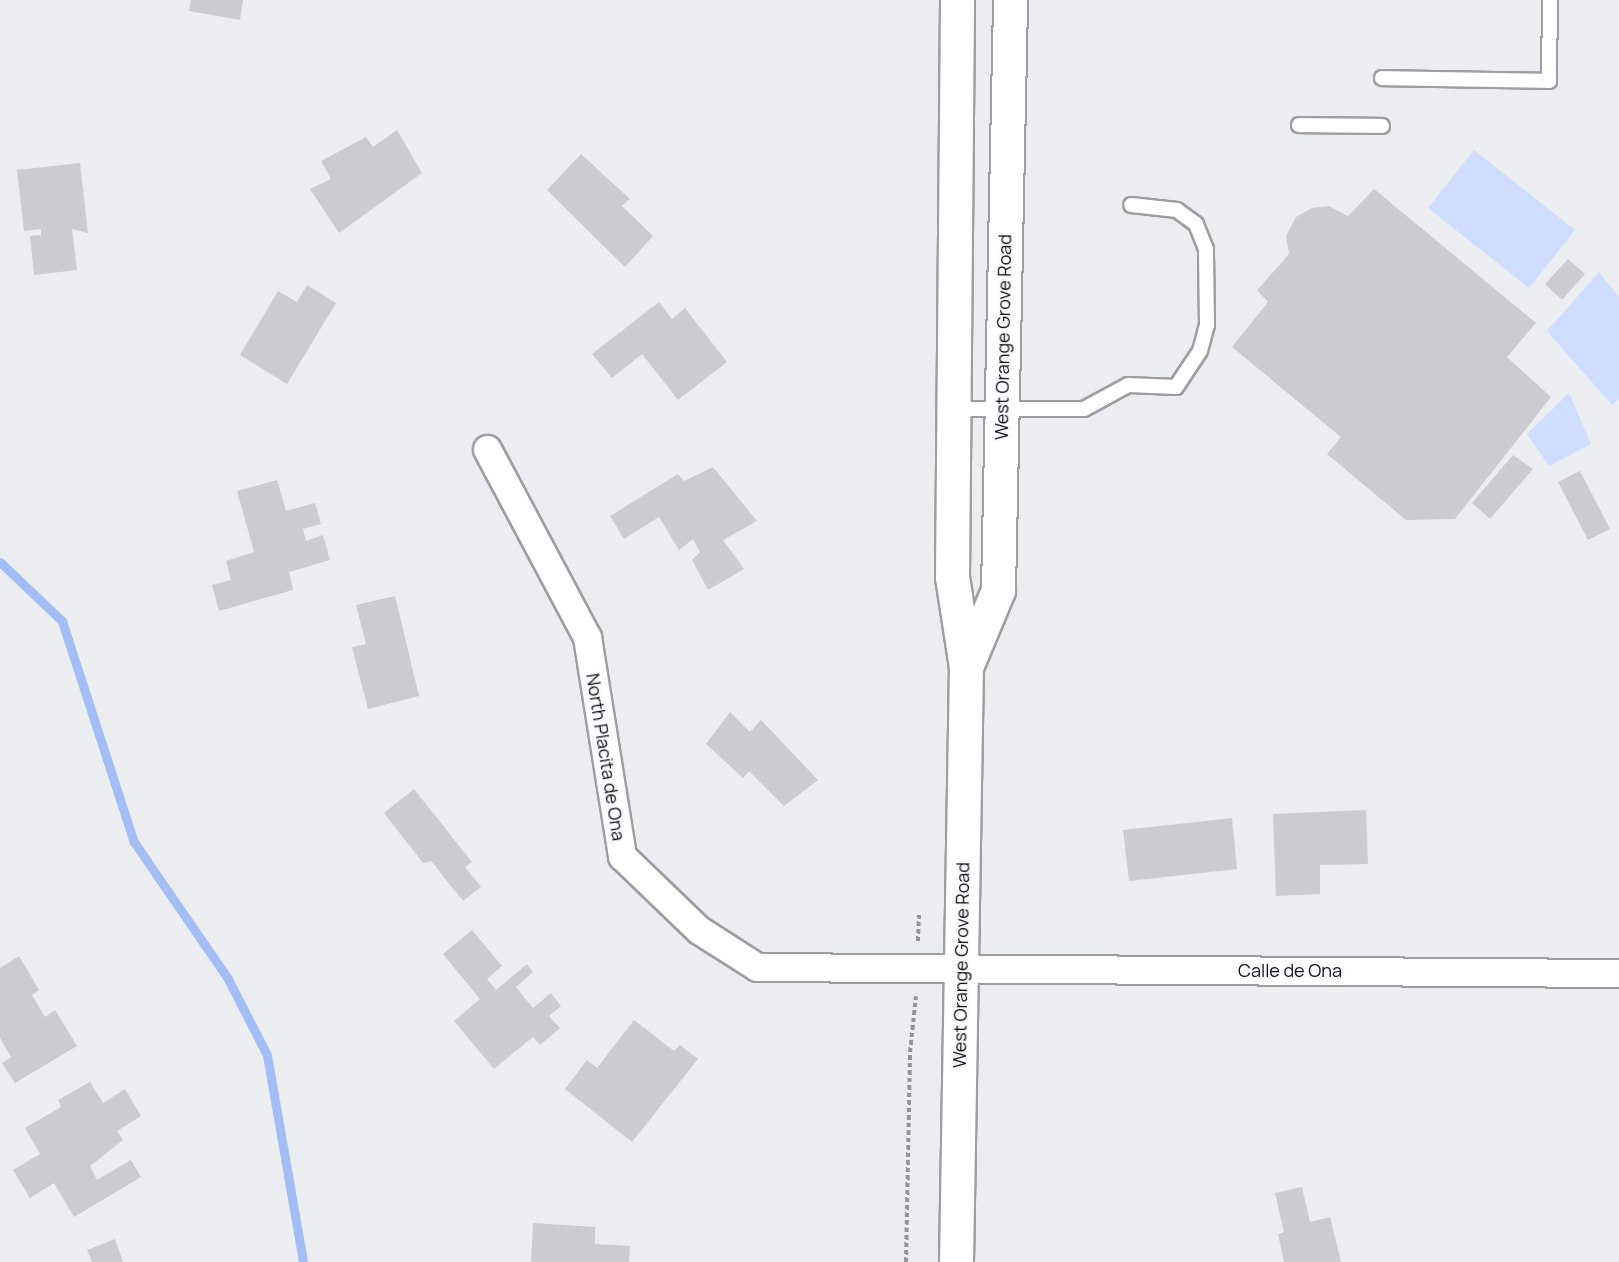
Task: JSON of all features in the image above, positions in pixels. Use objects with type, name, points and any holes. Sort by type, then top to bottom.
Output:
[{"type":"main road","name":"West Orange Grove Road","points":[[956,1262],[966,667],[952,577],[957,0]]},
{"type":"main road","name":"West Orange Grove Road","points":[[966,667],[998,590],[1010,0]]},
{"type":"street","name":"North Placita de Ona","points":[[488,449],[587,637],[622,856],[699,930],[757,967],[960,967]]},
{"type":"street","name":"Calle de Ona","points":[[960,967],[1619,973]]},
{"type":"lane","points":[[1382,78],[1548,81],[1550,0]]},
{"type":"lane","points":[[1299,125],[1382,126]]},
{"type":"lane","points":[[954,409],[1084,410],[1128,386],[1176,387],[1200,351],[1207,326],[1206,249],[1196,224],[1177,210],[1131,205]]},
{"type":"path","points":[[906,1262],[910,1052],[915,1012]]},
{"type":"shaded area","points":[[1474,150],[1575,230],[1529,288],[1428,208]]},
{"type":"shaded area","points":[[1599,272],[1619,297],[1619,399],[1612,405],[1547,331]]},
{"type":"shaded area","points":[[1569,393],[1591,444],[1549,466],[1527,434]]},
{"type":"building","points":[[191,0],[243,0],[240,20],[189,11]]},
{"type":"building","points":[[397,130],[422,173],[339,233],[310,189],[331,179],[321,161],[366,137],[373,147]]},
{"type":"building","points":[[581,154],[630,199],[622,206],[653,236],[625,267],[547,190]]},
{"type":"building","points":[[80,163],[88,233],[72,229],[77,270],[34,275],[30,236],[41,235],[41,229],[24,231],[17,170]]},
{"type":"building","points":[[1374,189],[1536,323],[1507,357],[1551,397],[1455,519],[1406,520],[1327,454],[1341,437],[1232,347],[1268,302],[1257,290],[1289,254],[1286,236],[1296,217],[1312,208],[1329,206],[1348,216]]},
{"type":"building","points":[[1568,259],[1585,274],[1562,300],[1545,284]]},
{"type":"building","points":[[307,285],[336,303],[287,384],[240,355],[278,291],[297,302]]},
{"type":"building","points":[[659,302],[672,319],[685,308],[727,362],[678,400],[642,354],[612,378],[592,354]]},
{"type":"building","points":[[1513,455],[1533,469],[1490,519],[1472,503]]},
{"type":"building","points":[[713,467],[757,521],[723,540],[744,569],[708,590],[692,560],[700,552],[693,539],[679,550],[659,517],[624,539],[610,516],[678,474],[684,481]]},
{"type":"building","points":[[1580,471],[1610,529],[1588,540],[1558,482]]},
{"type":"building","points":[[277,480],[286,511],[315,503],[321,524],[303,529],[306,541],[323,535],[330,560],[289,572],[293,590],[219,611],[212,585],[231,580],[226,561],[254,552],[237,491]]},
{"type":"building","points":[[395,596],[419,696],[368,709],[352,647],[366,644],[356,605]]},
{"type":"building","points":[[730,712],[750,732],[761,720],[818,780],[784,806],[749,771],[743,778],[706,744]]},
{"type":"building","points":[[414,789],[472,862],[465,867],[481,887],[463,901],[431,861],[423,863],[384,813]]},
{"type":"building","points":[[1366,810],[1368,864],[1320,865],[1320,894],[1276,896],[1273,814]]},
{"type":"building","points":[[1232,818],[1237,869],[1129,881],[1123,830]]},
{"type":"building","points":[[472,930],[502,966],[487,979],[496,990],[527,964],[533,972],[516,987],[533,1008],[551,993],[561,1006],[549,1016],[560,1028],[540,1045],[533,1037],[494,1069],[454,1021],[480,999],[443,954]]},
{"type":"building","points":[[19,956],[39,990],[32,995],[45,1017],[55,1010],[77,1046],[15,1083],[2,1063],[11,1057],[0,1038],[0,968]]},
{"type":"building","points":[[634,1020],[674,1051],[680,1045],[698,1059],[632,1142],[565,1089],[587,1060],[597,1068]]},
{"type":"building","points":[[90,1082],[103,1103],[125,1089],[141,1116],[117,1131],[123,1140],[90,1166],[97,1180],[131,1160],[141,1177],[74,1217],[54,1183],[30,1198],[13,1170],[40,1154],[25,1128],[61,1107],[58,1100]]},
{"type":"building","points":[[1302,1187],[1310,1222],[1330,1217],[1341,1262],[1284,1262],[1278,1234],[1284,1232],[1275,1193]]},
{"type":"building","points":[[533,1223],[595,1227],[595,1244],[630,1246],[629,1262],[531,1262]]},
{"type":"building","points":[[115,1239],[123,1262],[92,1262],[87,1250]]},
{"type":"waterway","points":[[0,562],[62,621],[134,842],[228,979],[267,1055],[303,1262]]}]
